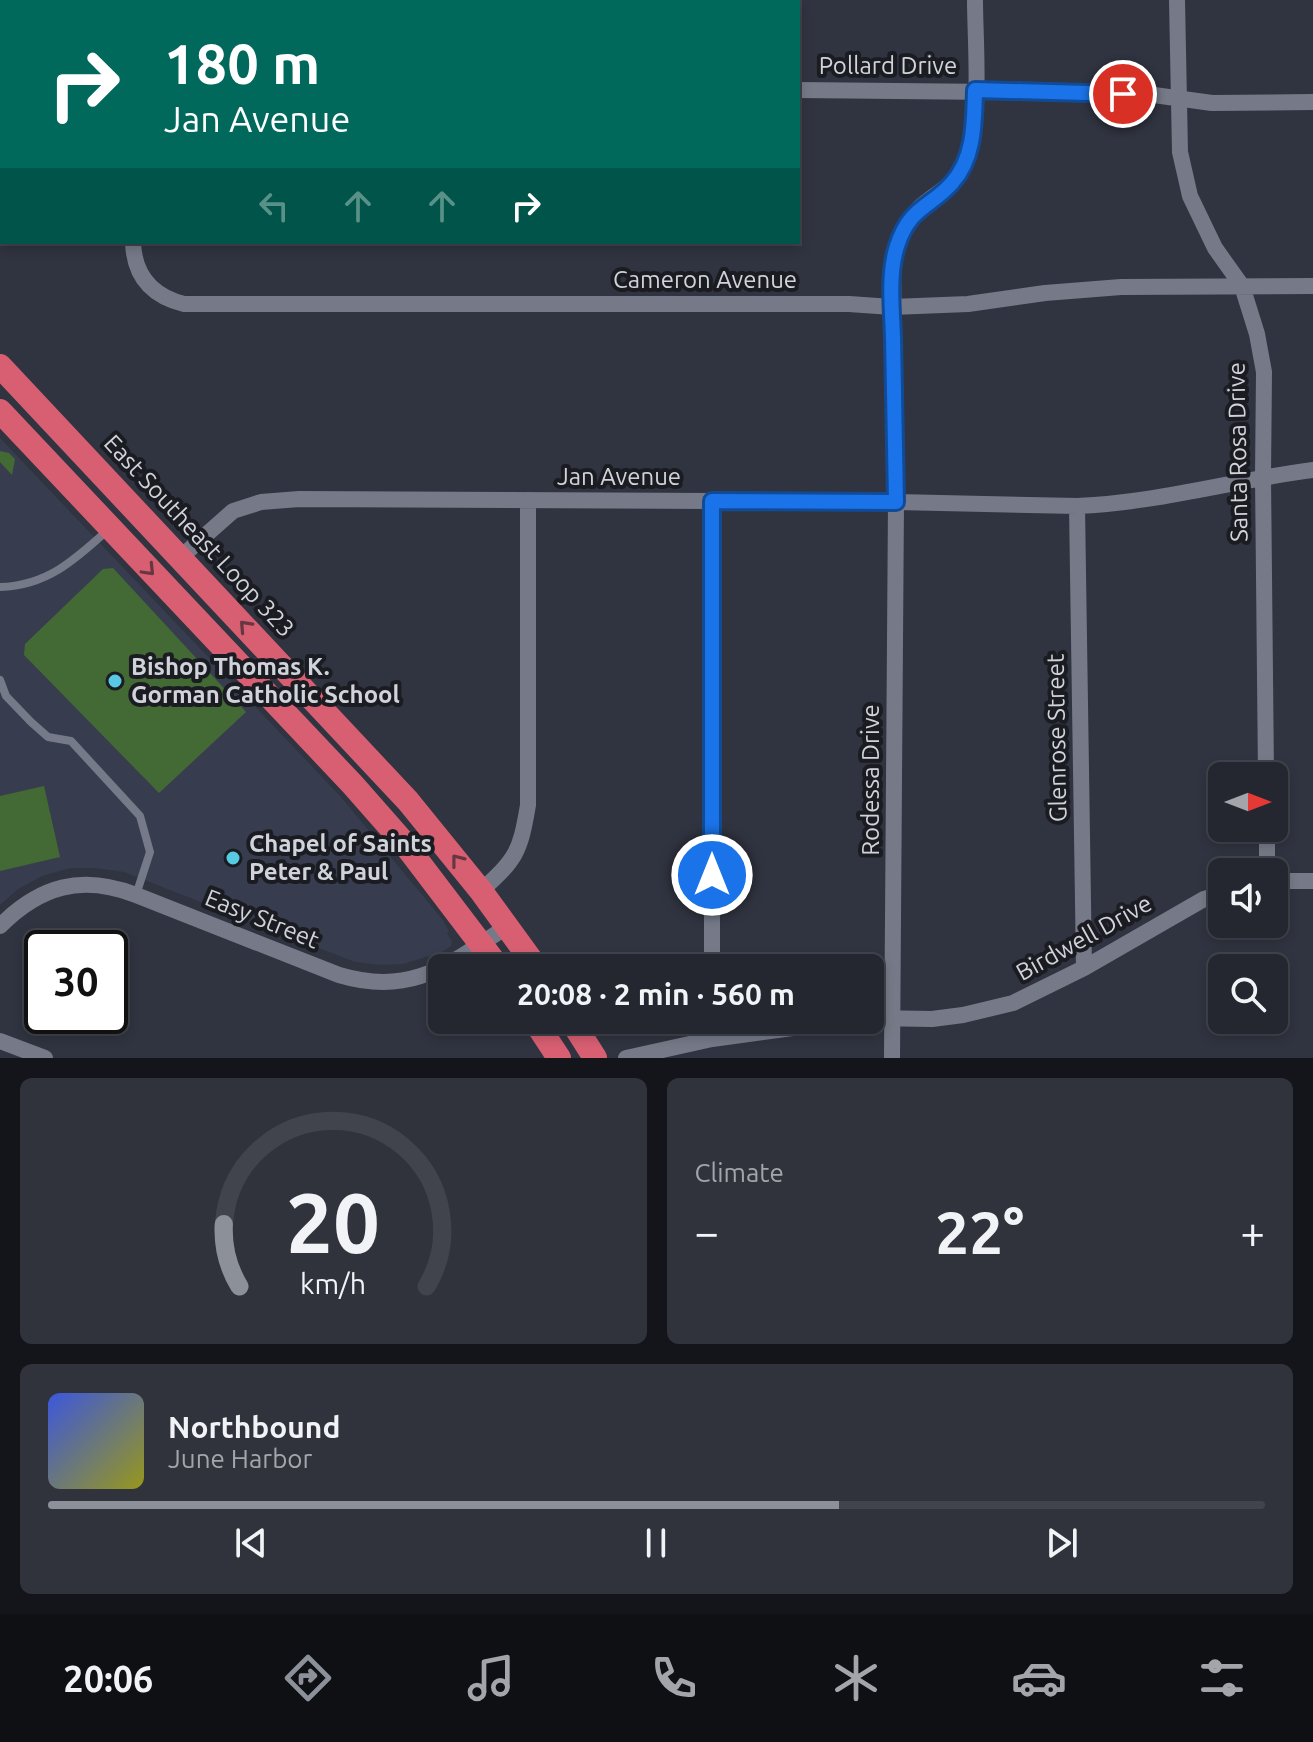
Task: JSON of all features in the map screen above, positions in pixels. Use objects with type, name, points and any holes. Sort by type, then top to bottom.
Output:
[{"type":"highway","name":"East Southeast Loop 323","points":[[0,366],[399,791],[481,891],[527,954]]},
{"type":"highway","points":[[0,388],[83,476],[132,505]]},
{"type":"highway","points":[[0,411],[404,843],[489,954]]},
{"type":"highway","points":[[210,633],[253,659],[383,796],[395,799],[399,791]]},
{"type":"highway","points":[[543,1034],[559,1058]]},
{"type":"highway","points":[[580,1034],[595,1058]]},
{"type":"street","name":"Rodessa Drive","points":[[892,1058],[896,502],[893,268],[905,226],[918,208],[951,184],[964,167],[971,148],[975,90],[975,0]]},
{"type":"street","name":"Santa Rosa Drive","points":[[1177,0],[1180,152],[1190,196],[1215,248],[1242,286],[1257,334],[1264,372],[1266,762]]},
{"type":"street","name":"Pollard Drive","points":[[800,90],[975,90],[1178,97],[1212,103],[1313,102]]},
{"type":"street","name":"Cameron Avenue","points":[[133,244],[135,264],[142,279],[167,300],[184,304],[849,304],[892,307],[968,304],[1079,290],[1313,286]]},
{"type":"street","name":"Jan Avenue","points":[[181,557],[233,511],[261,502],[299,499],[1116,505],[1263,476],[1313,470]]},
{"type":"street","points":[[481,891],[515,857],[522,841],[528,805],[528,500]]},
{"type":"street","points":[[712,501],[712,954]]},
{"type":"street","name":"Glenrose Street","points":[[1077,506],[1084,968]]},
{"type":"street","points":[[1288,881],[1313,881]]},
{"type":"street","name":"Easy Street","points":[[0,926],[23,905],[61,888],[91,884],[136,895],[339,975],[390,984],[418,978],[441,968],[508,926]]},
{"type":"street","name":"Birdwell Drive","points":[[884,1019],[932,1019],[995,1009],[1046,989],[1208,898]]},
{"type":"street","points":[[712,1034],[712,1039]]},
{"type":"street","points":[[626,1058],[749,1034]]},
{"type":"street","points":[[0,1041],[45,1058]]},
{"type":"lane","points":[[0,587],[20,586],[55,573],[72,563],[109,528]]},
{"type":"lane","points":[[0,680],[6,696],[31,722],[48,737],[71,741],[140,816],[150,852],[136,895]]},
{"type":"shaded area","name":"Bishop Thomas K. Gorman Catholic School","points":[[0,438],[340,796],[442,919],[452,941],[451,946],[442,952],[403,964],[355,962],[124,872],[96,868],[70,868],[42,876],[18,889],[0,905]]},
{"type":"green space","points":[[0,451],[9,453],[15,459],[12,475],[0,462]]},
{"type":"green space","points":[[113,568],[246,712],[159,793],[24,655],[25,644],[103,569]]},
{"type":"green space","points":[[44,786],[60,857],[0,871],[0,796]]},
{"type":"place","name":"Bishop Thomas K. Gorman Catholic School","points":[[115,681]]},
{"type":"place","name":"Chapel of Saints Peter & Paul","points":[[233,858]]},
{"type":"route","points":[[712,875],[712,501],[896,502],[892,307],[897,246],[905,226],[918,208],[951,184],[964,167],[971,148],[975,90],[1123,94]]}]
